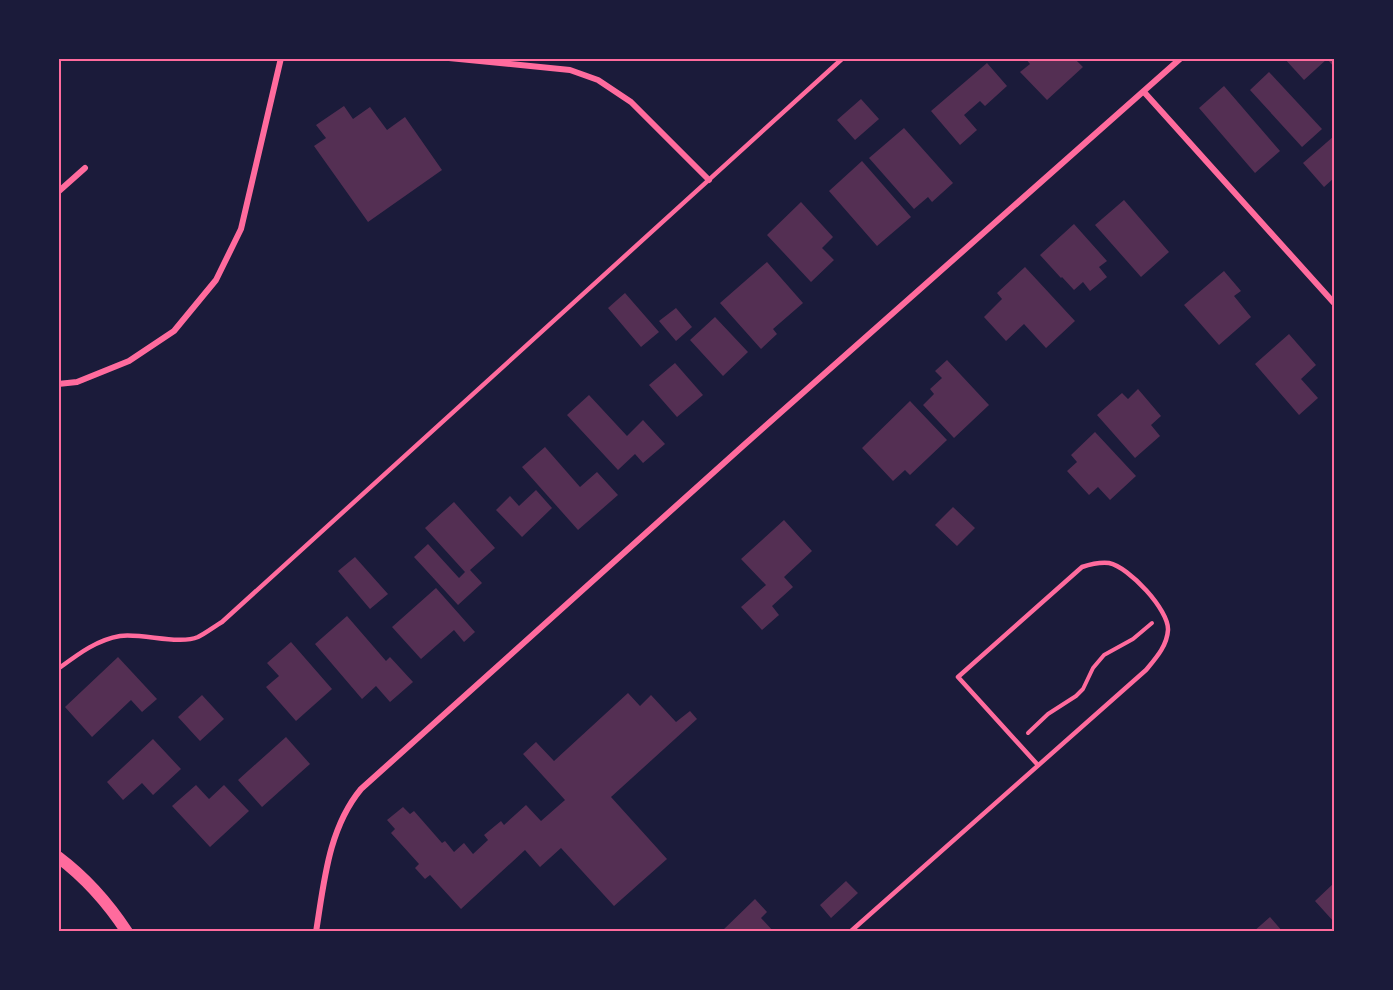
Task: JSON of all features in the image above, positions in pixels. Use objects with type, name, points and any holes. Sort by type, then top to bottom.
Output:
[{"type":"main road","points":[[58,857],[77,871],[127,932]]},
{"type":"street","points":[[58,384],[77,382],[129,361],[174,332],[216,280],[241,229],[281,58]]},
{"type":"street","points":[[449,58],[570,70],[598,80],[631,102],[709,180]]},
{"type":"street","points":[[316,932],[328,862],[340,820],[348,804],[361,789],[744,445],[1181,58]]},
{"type":"street","points":[[1144,92],[1335,303]]},
{"type":"street","points":[[58,192],[85,168]]},
{"type":"lane","points":[[58,669],[86,648],[117,637],[133,635],[183,639],[198,637],[222,622],[843,58]]},
{"type":"lane","points":[[850,932],[1158,657],[1166,641],[1168,627],[1165,615],[1126,570],[1110,563],[1094,563],[1082,567],[958,677],[1037,764]]},
{"type":"path","points":[[1018,742],[1048,714],[1083,689],[1093,668],[1104,655],[1126,644],[1165,615]]},
{"type":"building","points":[[1025,58],[1074,58],[1083,67],[1047,100],[1020,72],[1030,64]]},
{"type":"building","points":[[1284,58],[1334,58],[1334,67],[1327,59],[1304,80]]},
{"type":"building","points":[[987,63],[1007,86],[985,106],[980,101],[964,115],[977,130],[960,145],[931,111]]},
{"type":"building","points":[[1269,72],[1322,129],[1302,147],[1250,90]]},
{"type":"building","points":[[1224,86],[1280,151],[1255,173],[1199,108]]},
{"type":"building","points":[[861,99],[879,119],[855,140],[837,120]]},
{"type":"building","points":[[344,106],[353,119],[370,107],[387,130],[405,117],[442,170],[368,222],[314,146],[326,138],[316,125]]},
{"type":"building","points":[[904,128],[953,183],[932,202],[928,197],[914,209],[869,158]]},
{"type":"building","points":[[1334,136],[1334,178],[1324,187],[1303,163]]},
{"type":"building","points":[[862,161],[911,217],[877,246],[829,191]]},
{"type":"building","points":[[1124,200],[1169,252],[1141,277],[1095,225]]},
{"type":"building","points":[[801,202],[833,237],[822,248],[834,260],[811,282],[767,235]]},
{"type":"building","points":[[1074,224],[1107,261],[1099,267],[1107,277],[1090,291],[1083,282],[1074,290],[1040,255]]},
{"type":"building","points":[[767,262],[803,303],[773,329],[777,334],[761,349],[720,303]]},
{"type":"building","points":[[1025,267],[1075,321],[1046,348],[1024,324],[1006,341],[984,317],[1002,299],[997,293]]},
{"type":"building","points":[[1224,271],[1241,291],[1234,296],[1251,317],[1219,345],[1184,305]]},
{"type":"building","points":[[625,293],[659,332],[641,347],[608,308]]},
{"type":"building","points":[[676,308],[692,327],[676,341],[659,321]]},
{"type":"building","points":[[715,317],[748,352],[723,376],[690,340]]},
{"type":"building","points":[[1289,334],[1316,365],[1301,379],[1318,398],[1299,415],[1255,364]]},
{"type":"building","points":[[947,360],[989,405],[954,438],[923,405],[934,394],[930,389],[942,378],[935,371]]},
{"type":"building","points":[[675,363],[703,395],[677,417],[649,385]]},
{"type":"building","points":[[1138,389],[1161,416],[1151,425],[1160,436],[1135,458],[1097,415],[1122,393],[1128,399]]},
{"type":"building","points":[[589,395],[627,436],[643,420],[665,444],[643,463],[635,454],[618,470],[567,415]]},
{"type":"building","points":[[910,401],[947,440],[910,475],[905,470],[893,481],[862,448]]},
{"type":"building","points":[[1095,432],[1136,476],[1110,500],[1098,487],[1089,495],[1067,471],[1077,462],[1071,455]]},
{"type":"building","points":[[545,447],[580,487],[597,472],[618,495],[578,530],[522,467]]},
{"type":"building","points":[[536,490],[552,508],[522,537],[496,510],[510,496],[519,506]]},
{"type":"building","points":[[454,502],[495,548],[470,570],[482,583],[458,605],[414,557],[428,544],[459,578],[465,572],[425,528]]},
{"type":"building","points":[[953,507],[975,528],[957,546],[935,525]]},
{"type":"building","points":[[784,520],[812,551],[784,577],[793,587],[772,606],[779,615],[762,630],[741,607],[766,585],[741,559]]},
{"type":"building","points":[[355,557],[388,594],[370,609],[338,571]]},
{"type":"building","points":[[436,588],[475,632],[464,642],[454,630],[421,659],[392,627]]},
{"type":"building","points":[[347,616],[386,661],[390,657],[413,682],[390,702],[376,686],[362,699],[315,644]]},
{"type":"building","points":[[291,642],[332,689],[296,721],[266,687],[279,676],[267,663]]},
{"type":"building","points":[[118,657],[157,699],[142,712],[131,700],[92,737],[65,707]]},
{"type":"building","points":[[628,693],[640,706],[651,695],[676,722],[690,711],[697,719],[611,797],[667,859],[614,906],[561,848],[540,867],[525,850],[461,909],[430,875],[425,879],[415,868],[419,864],[391,833],[395,829],[387,820],[403,807],[410,814],[414,811],[442,843],[445,841],[454,852],[464,843],[473,854],[488,840],[484,835],[501,821],[504,825],[526,805],[541,821],[565,800],[523,754],[536,742],[554,761]]},
{"type":"building","points":[[202,695],[224,719],[200,741],[178,717]]},
{"type":"building","points":[[286,737],[310,764],[262,807],[238,780]]},
{"type":"building","points":[[153,739],[181,769],[153,795],[142,783],[123,800],[107,782]]},
{"type":"building","points":[[196,785],[209,799],[224,785],[249,811],[210,847],[172,806]]},
{"type":"building","points":[[846,881],[858,893],[831,918],[820,905]]},
{"type":"building","points":[[1334,883],[1334,922],[1315,901]]},
{"type":"building","points":[[755,899],[767,912],[761,918],[774,932],[721,932]]},
{"type":"building","points":[[1270,917],[1283,932],[1253,932]]}]
